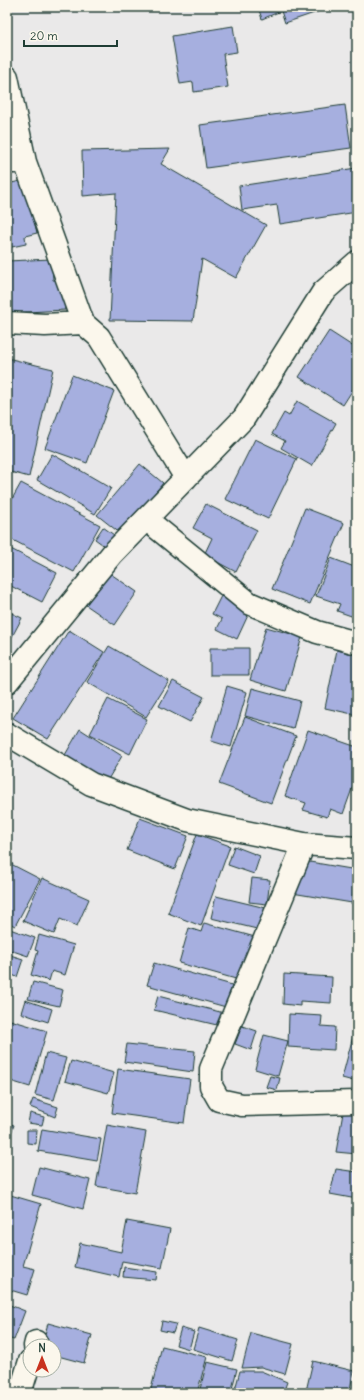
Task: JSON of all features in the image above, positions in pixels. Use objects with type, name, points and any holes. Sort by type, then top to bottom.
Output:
[{"type":"street","points":[[7,77],[16,162],[83,322],[99,337],[186,478]]},
{"type":"street","points":[[7,682],[112,554],[244,418],[323,292],[357,262]]},
{"type":"street","points":[[7,323],[45,325],[83,322]]},
{"type":"street","points":[[146,519],[249,603],[317,632],[357,643]]},
{"type":"street","points":[[7,734],[91,784],[179,818],[304,844],[357,848]]},
{"type":"street","points":[[304,844],[211,1069],[211,1086],[219,1100],[242,1105],[357,1102]]},
{"type":"street","points":[[20,1393],[25,1378]]},
{"type":"building","points":[[258,7],[325,7],[326,9],[285,23],[281,11],[262,19]]},
{"type":"building","points":[[233,26],[237,52],[223,54],[228,87],[194,92],[193,82],[180,84],[172,36]]},
{"type":"building","points":[[345,105],[351,148],[206,168],[200,125]]},
{"type":"building","points":[[170,149],[161,164],[266,225],[236,278],[202,259],[193,321],[110,320],[116,193],[83,196],[82,151]]},
{"type":"building","points":[[356,168],[357,212],[280,224],[277,205],[242,210],[239,186]]},
{"type":"building","points":[[25,180],[37,233],[25,236],[26,244],[7,248],[7,184]]},
{"type":"building","points":[[52,259],[53,280],[64,280],[65,310],[7,313],[7,261]]},
{"type":"building","points":[[329,331],[357,349],[357,383],[343,405],[299,377]]},
{"type":"building","points":[[7,358],[53,369],[29,477],[7,471]]},
{"type":"building","points":[[72,375],[114,391],[87,463],[45,448]]},
{"type":"building","points":[[297,401],[336,423],[312,466],[281,448],[285,441],[272,434],[284,413],[289,416]]},
{"type":"building","points":[[255,439],[297,459],[268,519],[225,499]]},
{"type":"building","points":[[52,454],[111,488],[95,514],[37,480]]},
{"type":"building","points":[[140,464],[163,483],[121,534],[97,515]]},
{"type":"building","points":[[21,483],[100,525],[74,572],[7,537],[7,508]]},
{"type":"building","points":[[206,504],[257,530],[236,572],[204,555],[212,538],[193,528]]},
{"type":"building","points":[[305,508],[344,523],[310,604],[272,589]]},
{"type":"building","points":[[103,527],[114,535],[106,547],[95,539]]},
{"type":"building","points":[[7,547],[57,573],[42,602],[7,584]]},
{"type":"building","points":[[331,558],[357,568],[357,618],[337,611],[340,604],[316,596]]},
{"type":"building","points":[[108,572],[137,592],[115,625],[86,605]]},
{"type":"building","points":[[221,596],[250,611],[237,639],[217,629],[222,619],[212,614]]},
{"type":"building","points":[[7,611],[22,618],[7,646]]},
{"type":"building","points":[[266,627],[302,637],[286,691],[250,680]]},
{"type":"building","points":[[69,630],[104,652],[48,739],[13,718]]},
{"type":"building","points":[[109,646],[169,681],[146,717],[87,682]]},
{"type":"building","points":[[210,648],[249,648],[249,675],[210,675]]},
{"type":"building","points":[[337,650],[357,655],[357,715],[325,708]]},
{"type":"building","points":[[173,681],[204,697],[190,722],[159,706]]},
{"type":"building","points":[[227,686],[247,692],[231,747],[211,741]]},
{"type":"building","points":[[252,688],[300,701],[293,729],[245,716]]},
{"type":"building","points":[[108,699],[147,719],[130,754],[90,734]]},
{"type":"building","points":[[245,717],[296,736],[271,803],[219,784]]},
{"type":"building","points":[[80,729],[122,756],[107,781],[65,755]]},
{"type":"building","points":[[308,730],[357,747],[357,775],[343,814],[330,809],[327,817],[303,810],[306,803],[285,796]]},
{"type":"building","points":[[140,818],[188,836],[175,869],[127,850]]},
{"type":"building","points":[[197,834],[230,846],[201,926],[168,913]]},
{"type":"building","points":[[234,846],[260,856],[254,874],[228,865]]},
{"type":"building","points":[[298,860],[357,870],[352,903],[292,893]]},
{"type":"building","points":[[7,862],[40,879],[15,926],[7,922]]},
{"type":"building","points":[[42,878],[89,899],[77,926],[60,919],[54,934],[23,921]]},
{"type":"building","points":[[252,878],[270,880],[267,904],[249,902]]},
{"type":"building","points":[[357,880],[357,902],[353,901]]},
{"type":"building","points":[[216,896],[266,908],[261,930],[211,918]]},
{"type":"building","points":[[204,923],[255,937],[243,981],[179,963],[189,928],[201,932]]},
{"type":"building","points":[[7,928],[35,938],[28,956],[7,949]]},
{"type":"building","points":[[39,935],[74,945],[65,975],[52,971],[49,981],[31,975],[38,951],[35,950]]},
{"type":"building","points":[[7,954],[23,959],[17,977],[7,973]]},
{"type":"building","points":[[154,963],[232,985],[226,1007],[147,985]]},
{"type":"building","points":[[284,974],[332,977],[331,1003],[300,1001],[300,1006],[283,1004]]},
{"type":"building","points":[[33,982],[63,990],[59,1006],[28,999]]},
{"type":"building","points":[[158,996],[224,1013],[221,1026],[154,1010]]},
{"type":"building","points":[[25,1000],[52,1009],[48,1022],[21,1013]]},
{"type":"building","points":[[289,1014],[322,1016],[321,1026],[335,1027],[334,1050],[288,1047]]},
{"type":"building","points":[[7,1019],[47,1031],[30,1087],[7,1080]]},
{"type":"building","points":[[357,1021],[357,1082],[342,1078]]},
{"type":"building","points":[[242,1026],[257,1031],[251,1050],[235,1044]]},
{"type":"building","points":[[264,1035],[288,1041],[278,1076],[255,1069]]},
{"type":"building","points":[[127,1044],[195,1051],[193,1072],[124,1062]]},
{"type":"building","points":[[46,1053],[66,1058],[54,1100],[35,1095]]},
{"type":"building","points":[[71,1061],[114,1073],[108,1093],[65,1081]]},
{"type":"building","points":[[118,1069],[190,1079],[184,1123],[112,1113]]},
{"type":"building","points":[[270,1076],[280,1078],[277,1090],[266,1087]]},
{"type":"building","points":[[33,1099],[58,1107],[55,1117],[30,1107]]},
{"type":"building","points":[[30,1113],[44,1117],[42,1125],[28,1123]]},
{"type":"building","points":[[343,1113],[357,1114],[357,1154],[336,1152]]},
{"type":"building","points":[[7,1123],[14,1125],[7,1144]]},
{"type":"building","points":[[107,1125],[146,1132],[135,1193],[96,1186]]},
{"type":"building","points":[[42,1129],[101,1139],[97,1161],[38,1151]]},
{"type":"building","points":[[27,1130],[37,1130],[36,1144],[27,1143]]},
{"type":"building","points":[[39,1167],[90,1180],[83,1209],[32,1195]]},
{"type":"building","points":[[336,1169],[357,1172],[357,1199],[330,1194]]},
{"type":"building","points":[[7,1194],[41,1204],[23,1266],[35,1269],[27,1295],[7,1289]]},
{"type":"building","points":[[127,1221],[170,1229],[162,1268],[122,1261],[119,1277],[75,1267],[80,1243],[121,1252]]},
{"type":"building","points":[[124,1267],[157,1272],[156,1280],[123,1277]]},
{"type":"building","points":[[7,1304],[25,1311],[14,1340],[7,1338]]},
{"type":"building","points":[[162,1321],[176,1324],[173,1333],[160,1330]]},
{"type":"building","points":[[48,1323],[92,1335],[84,1363],[62,1357],[62,1338],[44,1338]]},
{"type":"building","points":[[181,1328],[194,1332],[189,1349],[176,1345]]},
{"type":"building","points":[[199,1328],[238,1340],[232,1361],[193,1349]]},
{"type":"building","points":[[251,1333],[293,1344],[285,1374],[261,1367],[242,1368]]},
{"type":"building","points":[[162,1346],[207,1357],[197,1393],[150,1393]]},
{"type":"building","points":[[313,1361],[354,1371],[349,1393],[314,1393],[306,1391]]},
{"type":"building","points":[[207,1362],[237,1369],[231,1393],[199,1393]]},
{"type":"building","points":[[240,1371],[261,1371],[287,1382],[283,1393],[234,1393]]}]
